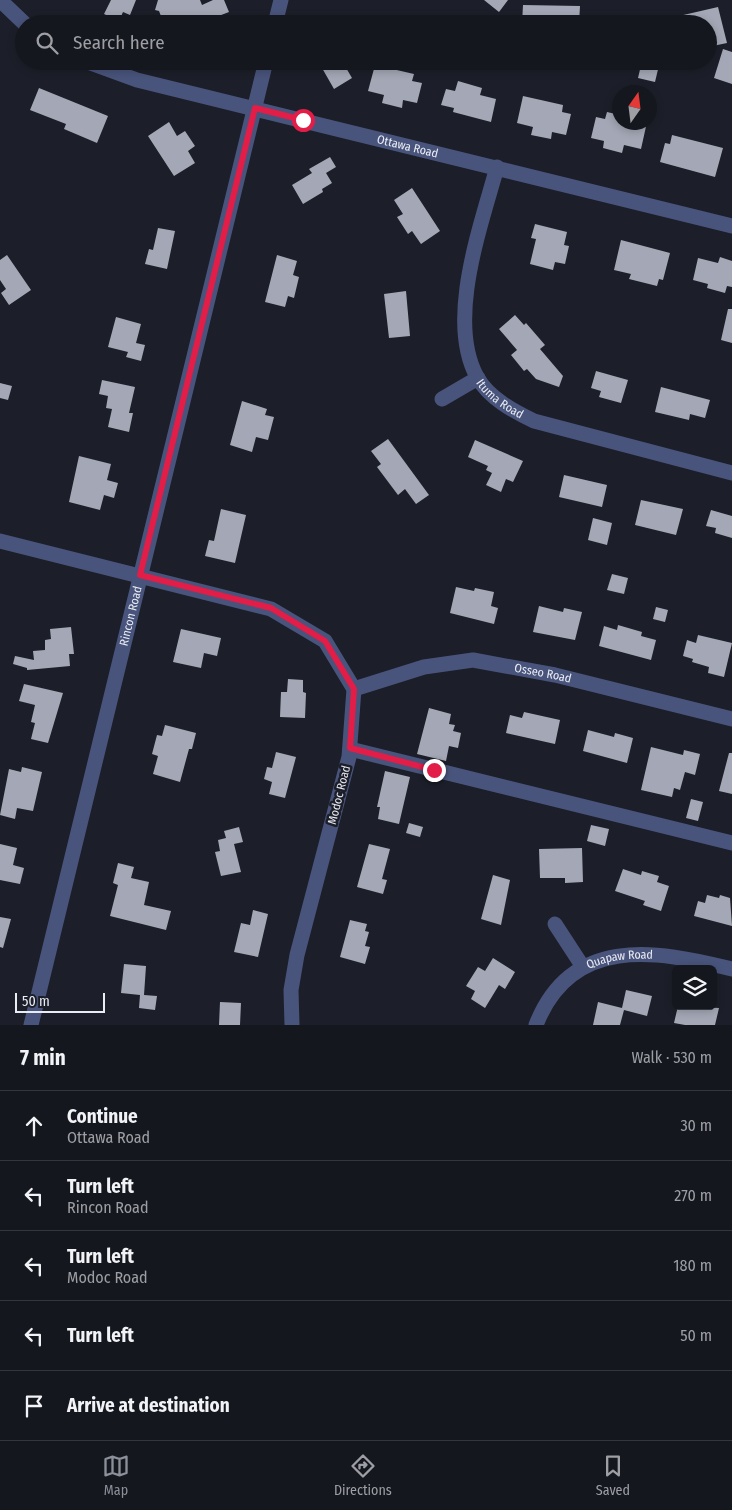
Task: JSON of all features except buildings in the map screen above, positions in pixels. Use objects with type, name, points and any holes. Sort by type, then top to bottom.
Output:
[{"type":"street","points":[[0,0],[16,15]]},
{"type":"street","points":[[277,15],[281,0]]},
{"type":"street","name":"Ottawa Road","points":[[110,70],[137,80],[732,226]]},
{"type":"street","name":"Rincon Road","points":[[31,1025],[264,70]]},
{"type":"street","name":"Ituma Road","points":[[497,168],[467,292],[464,337],[478,378],[509,409],[534,421],[732,473]]},
{"type":"street","points":[[442,399],[478,378]]},
{"type":"street","points":[[0,541],[271,608],[325,641],[354,689]]},
{"type":"street","name":"Osseo Road","points":[[354,689],[424,667],[472,660],[555,675],[732,719]]},
{"type":"street","name":"Modoc Road","points":[[292,1025],[291,990],[297,955],[350,748],[354,689]]},
{"type":"street","points":[[350,748],[732,843]]},
{"type":"street","points":[[555,924],[583,966]]},
{"type":"street","name":"Quapaw Road","points":[[536,1025],[545,1004],[560,985],[583,966],[611,956],[665,954],[732,969]]},
{"type":"route","points":[[303,120],[255,108],[140,575],[271,608],[325,641],[354,689],[350,748],[434,770]]}]
